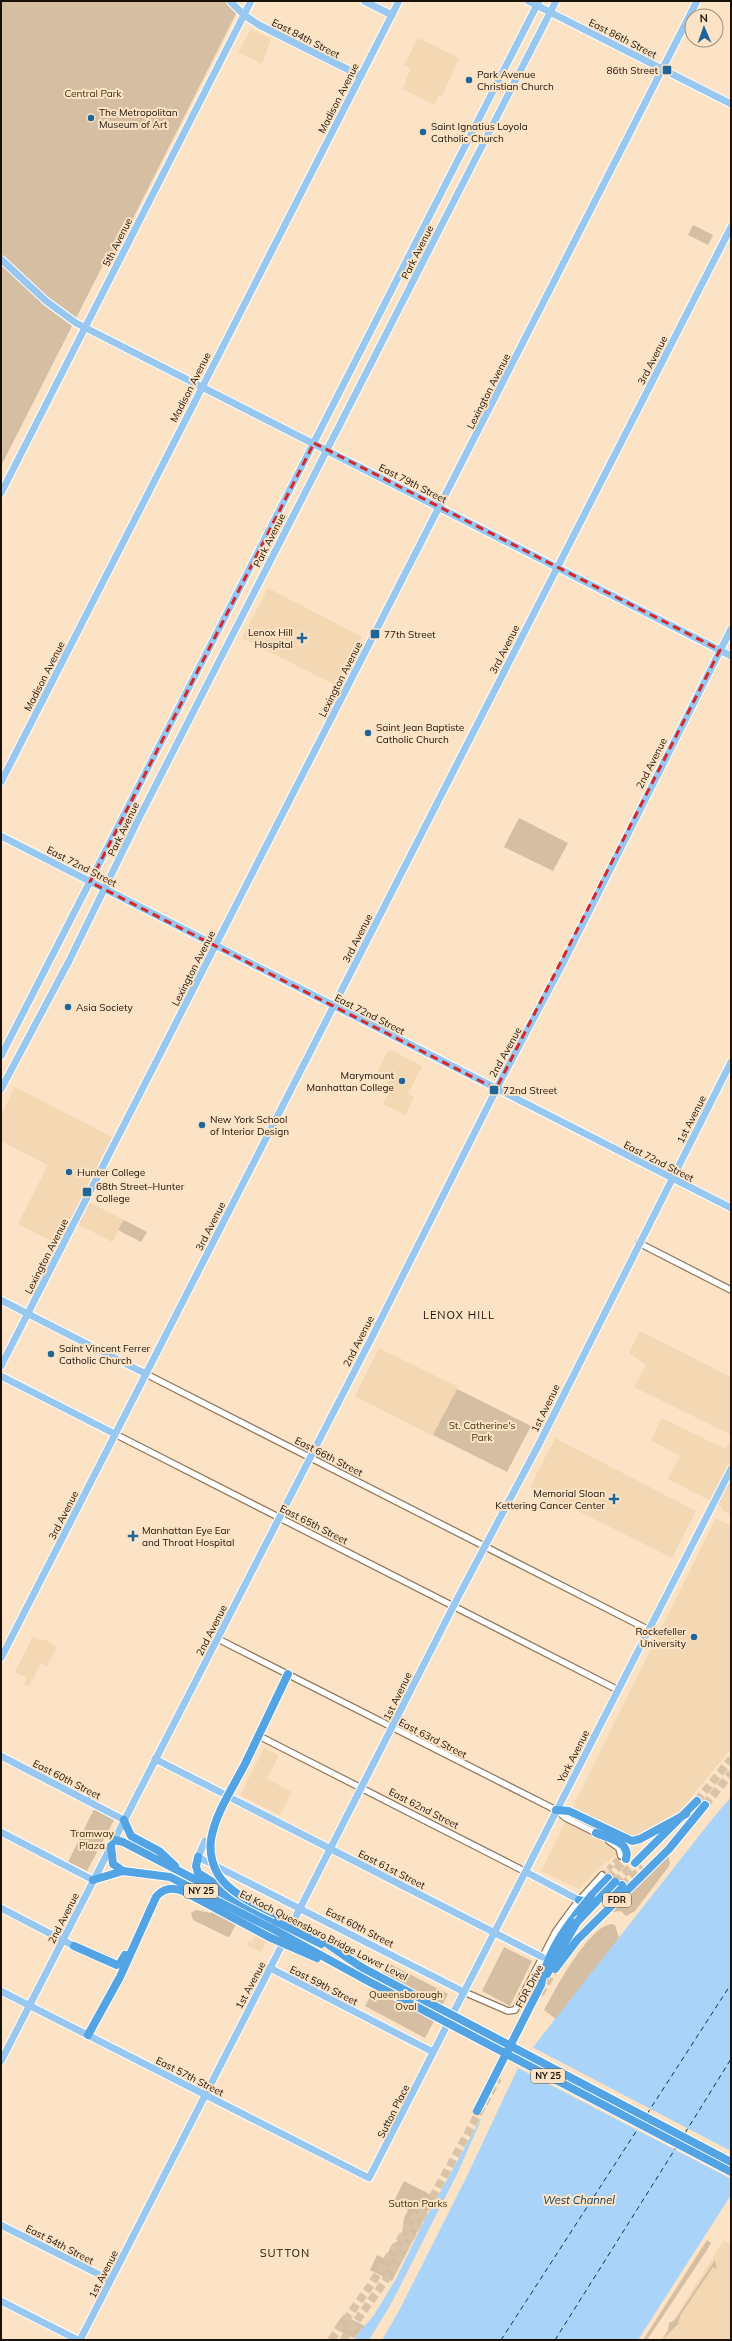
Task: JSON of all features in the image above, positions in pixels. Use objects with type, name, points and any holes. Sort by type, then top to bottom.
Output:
[{"type":"highway","points":[[288,1674],[259,1736],[217,1819],[211,1840],[213,1862],[218,1875],[225,1884],[242,1896],[306,1930],[370,1972],[731,2162]]},
{"type":"highway","points":[[635,1863],[686,1814],[697,1801]]},
{"type":"highway","name":"FDR Drive","points":[[555,1969],[580,1937],[669,1849],[705,1805]]},
{"type":"highway","points":[[556,1810],[569,1811],[632,1841],[640,1839],[686,1814]]},
{"type":"highway","name":"NY 25","points":[[124,1820],[131,1836],[164,1855],[183,1874]]},
{"type":"highway","points":[[596,1833],[624,1846],[627,1851],[624,1858]]},
{"type":"highway","points":[[643,1867],[682,1834]]},
{"type":"highway","name":"Ed Koch Queensboro Bridge Lower Level","points":[[112,1843],[123,1842],[276,1923],[371,1969],[731,2159]]},
{"type":"highway","points":[[112,1843],[113,1864],[123,1871]]},
{"type":"highway","points":[[198,1857],[196,1868],[203,1878],[276,1923]]},
{"type":"highway","name":"NY 25","points":[[94,1880],[123,1871],[161,1875],[178,1880],[276,1923],[366,1980],[731,2172]]},
{"type":"highway","points":[[579,1900],[592,1901],[605,1898],[612,1880]]},
{"type":"highway","points":[[558,1945],[578,1912],[591,1896],[612,1880]]},
{"type":"highway","name":"FDR","points":[[558,1945],[612,1880]]},
{"type":"highway","points":[[88,2035],[120,1977],[160,1892],[172,1888],[183,1891],[292,1948],[367,1978],[731,2169]]},
{"type":"highway","points":[[74,1946],[118,1965],[139,1936]]},
{"type":"highway","name":"FDR Drive","points":[[477,2111],[541,1985],[544,1965],[558,1945]]},
{"type":"highway","points":[[538,1970],[542,1957]]},
{"type":"main road","name":"East 84th Street","points":[[230,1],[244,15],[259,25],[361,76]]},
{"type":"main road","name":"5th Avenue","points":[[1,493],[251,1]]},
{"type":"main road","points":[[364,1],[392,15]]},
{"type":"main road","name":"Madison Avenue","points":[[1,782],[201,386],[399,1]]},
{"type":"main road","name":"East 86th Street","points":[[528,1],[538,3],[550,12],[731,104]]},
{"type":"main road","name":"Park Avenue","points":[[1,1088],[105,889],[556,1]]},
{"type":"main road","name":"Lexington Avenue","points":[[1,1366],[697,1]]},
{"type":"main road","name":"Park Avenue","points":[[1,1056],[538,3]]},
{"type":"main road","name":"3rd Avenue","points":[[1,1658],[731,227]]},
{"type":"main road","name":"East 79th Street","points":[[2,260],[53,307],[85,328],[731,656]]},
{"type":"main road","name":"2nd Avenue","points":[[1,2061],[218,1639],[496,1089],[563,963],[731,629]]},
{"type":"main road","name":"East 72nd Street","points":[[1,836],[731,1208]]},
{"type":"main road","name":"1st Avenue","points":[[79,2340],[362,1788],[453,1606],[731,1062]]},
{"type":"main road","name":"East 66th Street","points":[[1,1300],[146,1374]]},
{"type":"main road","name":"East 65th Street","points":[[1,1376],[115,1434]]},
{"type":"main road","name":"York Avenue","points":[[434,2052],[731,1469]]},
{"type":"main road","name":"East 60th Street","points":[[1,1756],[124,1820]]},
{"type":"main road","points":[[155,1759],[224,1794]]},
{"type":"main road","name":"East 61st Street","points":[[233,1799],[542,1957]]},
{"type":"main road","points":[[1,1832],[94,1880]]},
{"type":"main road","points":[[198,1857],[205,1841]]},
{"type":"main road","name":"East 60th Street","points":[[198,1857],[464,1992]]},
{"type":"main road","name":"East 62nd Street","points":[[526,1872],[579,1900]]},
{"type":"main road","points":[[1,1908],[74,1946]]},
{"type":"main road","name":"East 59th Street","points":[[270,1968],[434,2052]]},
{"type":"main road","name":"East 57th Street","points":[[1,1991],[369,2178]]},
{"type":"main road","name":"Sutton Place","points":[[369,2178],[434,2052]]},
{"type":"main road","name":"East 54th Street","points":[[1,2225],[110,2280]]},
{"type":"main road","points":[[1,2301],[79,2340]]},
{"type":"street","points":[[639,1243],[731,1290]]},
{"type":"street","name":"East 66th Street","points":[[146,1374],[649,1630]]},
{"type":"street","name":"East 65th Street","points":[[115,1434],[618,1690]]},
{"type":"street","name":"East 63rd Street","points":[[218,1639],[556,1810],[566,1818],[596,1833]]},
{"type":"street","name":"East 62nd Street","points":[[259,1736],[526,1872]]},
{"type":"street","name":"FDR Drive","points":[[513,2011],[516,2009],[556,1931],[579,1900],[612,1880]]},
{"type":"street","name":"East 60th Street","points":[[464,1992],[513,2011]]},
{"type":"highlighted area","points":[[314,443],[720,650],[496,1089],[90,882]]},
{"type":"shaded area","points":[[251,29],[271,39],[262,64],[238,52]]},
{"type":"shaded area","points":[[418,38],[459,58],[442,96],[439,95],[434,105],[403,89],[410,69],[404,65]]},
{"type":"shaded area","name":"Lenox Hill Hospital","points":[[268,588],[362,637],[339,687],[242,638]]},
{"type":"shaded area","name":"Marymount Manhattan College","points":[[389,1049],[422,1066],[408,1094],[414,1098],[405,1115],[383,1104],[392,1086],[387,1084],[389,1079],[377,1073]]},
{"type":"shaded area","name":"Hunter College","points":[[15,1087],[112,1137],[81,1198],[124,1220],[112,1242],[68,1219],[55,1243],[18,1224],[48,1165],[1,1141],[1,1115]]},
{"type":"shaded area","points":[[640,1331],[731,1377],[731,1435],[634,1387],[646,1365],[629,1353]]},
{"type":"shaded area","points":[[379,1348],[458,1387],[433,1436],[355,1396]]},
{"type":"shaded area","points":[[662,1418],[725,1449],[731,1440],[731,1515],[721,1509],[722,1507],[668,1479],[680,1456],[651,1440]]},
{"type":"shaded area","name":"Memorial Sloan Kettering Cancer Center","points":[[555,1438],[696,1511],[672,1558],[530,1487]]},
{"type":"shaded area","name":"Rockefeller University","points":[[716,1518],[731,1526],[731,1749],[677,1814],[634,1841],[599,1868],[579,1889],[541,1871]]},
{"type":"shaded area","points":[[33,1637],[39,1640],[47,1640],[57,1647],[47,1666],[41,1663],[29,1686],[24,1684],[27,1678],[15,1672]]},
{"type":"shaded area","points":[[264,1748],[279,1755],[267,1779],[292,1792],[280,1815],[240,1795]]},
{"type":"shaded area","points":[[256,1934],[267,1940],[261,1952],[247,1945],[248,1941],[251,1943]]},
{"type":"shaded area","points":[[724,2240],[731,2245],[731,2340],[661,2340]]},
{"type":"green space","name":"Central Park","points":[[1,1],[233,1],[237,12],[112,260],[107,258],[105,261],[1,466]]},
{"type":"green space","points":[[693,225],[713,235],[708,245],[688,235]]},
{"type":"green space","points":[[519,818],[568,843],[553,871],[504,847]]},
{"type":"green space","points":[[124,1220],[147,1232],[141,1242],[118,1230]]},
{"type":"green space","name":"St. Catherine's Park","points":[[457,1389],[531,1426],[507,1472],[433,1435]]},
{"type":"green space","name":"Tramway Plaza","points":[[94,1809],[114,1820],[87,1871],[68,1862]]},
{"type":"green space","points":[[668,1856],[670,1863],[669,1866],[635,1911],[626,1916],[621,1911],[612,1912],[607,1916]]},
{"type":"green space","points":[[196,1910],[211,1913],[212,1910],[236,1924],[230,1936],[228,1937],[193,1920],[191,1913]]},
{"type":"green space","points":[[612,1924],[615,1925],[619,1938],[556,2019],[544,2010],[564,1975],[573,1960],[593,1935],[603,1927]]},
{"type":"green space","points":[[504,1947],[532,1961],[510,2006],[482,1991]]},
{"type":"green space","name":"Queensborough Oval","points":[[388,1963],[448,1994],[425,2038],[365,2006]]},
{"type":"green space","name":"Sutton Parks","points":[[404,2181],[435,2197],[392,2281],[370,2270],[377,2255],[385,2259],[391,2247],[402,2236],[404,2218],[408,2210],[393,2203]]},
{"type":"green space","points":[[707,2240],[711,2243],[707,2250],[647,2340],[643,2340]]},
{"type":"green space","points":[[715,2260],[717,2269],[713,2267],[680,2316],[678,2324],[662,2340],[668,2331],[669,2323],[675,2320]]},
{"type":"green space","points":[[343,2315],[365,2326],[354,2338],[334,2328]]},
{"type":"water","name":"West Channel","points":[[731,1797],[731,2195],[638,2340],[353,2340],[374,2315],[396,2279],[423,2223],[481,2118],[482,2119],[512,2074]]},
{"type":"pier","points":[[532,2047],[731,2151],[731,2179],[518,2068],[467,2176],[400,2309],[382,2340],[369,2340],[391,2304],[458,2172],[487,2106]]},
{"type":"ferry route","points":[[647,2114],[731,1984]]},
{"type":"ferry route","points":[[685,2133],[731,2059]]},
{"type":"ferry route","points":[[501,2340],[639,2127]]},
{"type":"ferry route","points":[[555,2340],[677,2146]]},
{"type":"tunnel","points":[[697,1801],[731,1759]]},
{"type":"tunnel","points":[[705,1805],[731,1773]]},
{"type":"tunnel","points":[[602,1875],[621,1856]]},
{"type":"tunnel","points":[[608,1878],[626,1859]]},
{"type":"tunnel","points":[[615,1882],[635,1863]]},
{"type":"tunnel","points":[[622,1885],[643,1867]]},
{"type":"tunnel","points":[[540,1994],[555,1969]]},
{"type":"tunnel","points":[[532,1999],[538,1970]]},
{"type":"tunnel","points":[[343,2340],[392,2271],[498,2078]]},
{"type":"tunnel","points":[[331,2340],[370,2286],[427,2198]]},
{"type":"place","name":"86th Street","points":[[667,70]]},
{"type":"place","name":"Park Avenue Christian Church","points":[[469,80]]},
{"type":"place","name":"The Metropolitan Museum of Art","points":[[91,118]]},
{"type":"place","name":"Saint Ignatius Loyola Catholic Church","points":[[423,132]]},
{"type":"place","name":"77th Street","points":[[375,634]]},
{"type":"place","name":"Lenox Hill Hospital","points":[[302,638]]},
{"type":"place","name":"Saint Jean Baptiste Catholic Church","points":[[368,733]]},
{"type":"place","name":"Asia Society","points":[[68,1007]]},
{"type":"place","name":"Marymount Manhattan College","points":[[402,1081]]},
{"type":"place","name":"72nd Street","points":[[494,1090]]},
{"type":"place","name":"New York School of Interior Design","points":[[202,1125]]},
{"type":"place","name":"Hunter College","points":[[69,1172]]},
{"type":"place","name":"68th Street–Hunter College","points":[[87,1192]]},
{"type":"place","name":"Saint Vincent Ferrer Catholic Church","points":[[51,1354]]},
{"type":"place","name":"Memorial Sloan Kettering Cancer Center","points":[[614,1499]]},
{"type":"place","name":"Manhattan Eye Ear and Throat Hospital","points":[[133,1536]]},
{"type":"place","name":"Rockefeller University","points":[[694,1637]]},
{"type":"district","name":"LENOX HILL","points":[[459,1315]]},
{"type":"district","name":"SUTTON","points":[[285,2253]]}]
